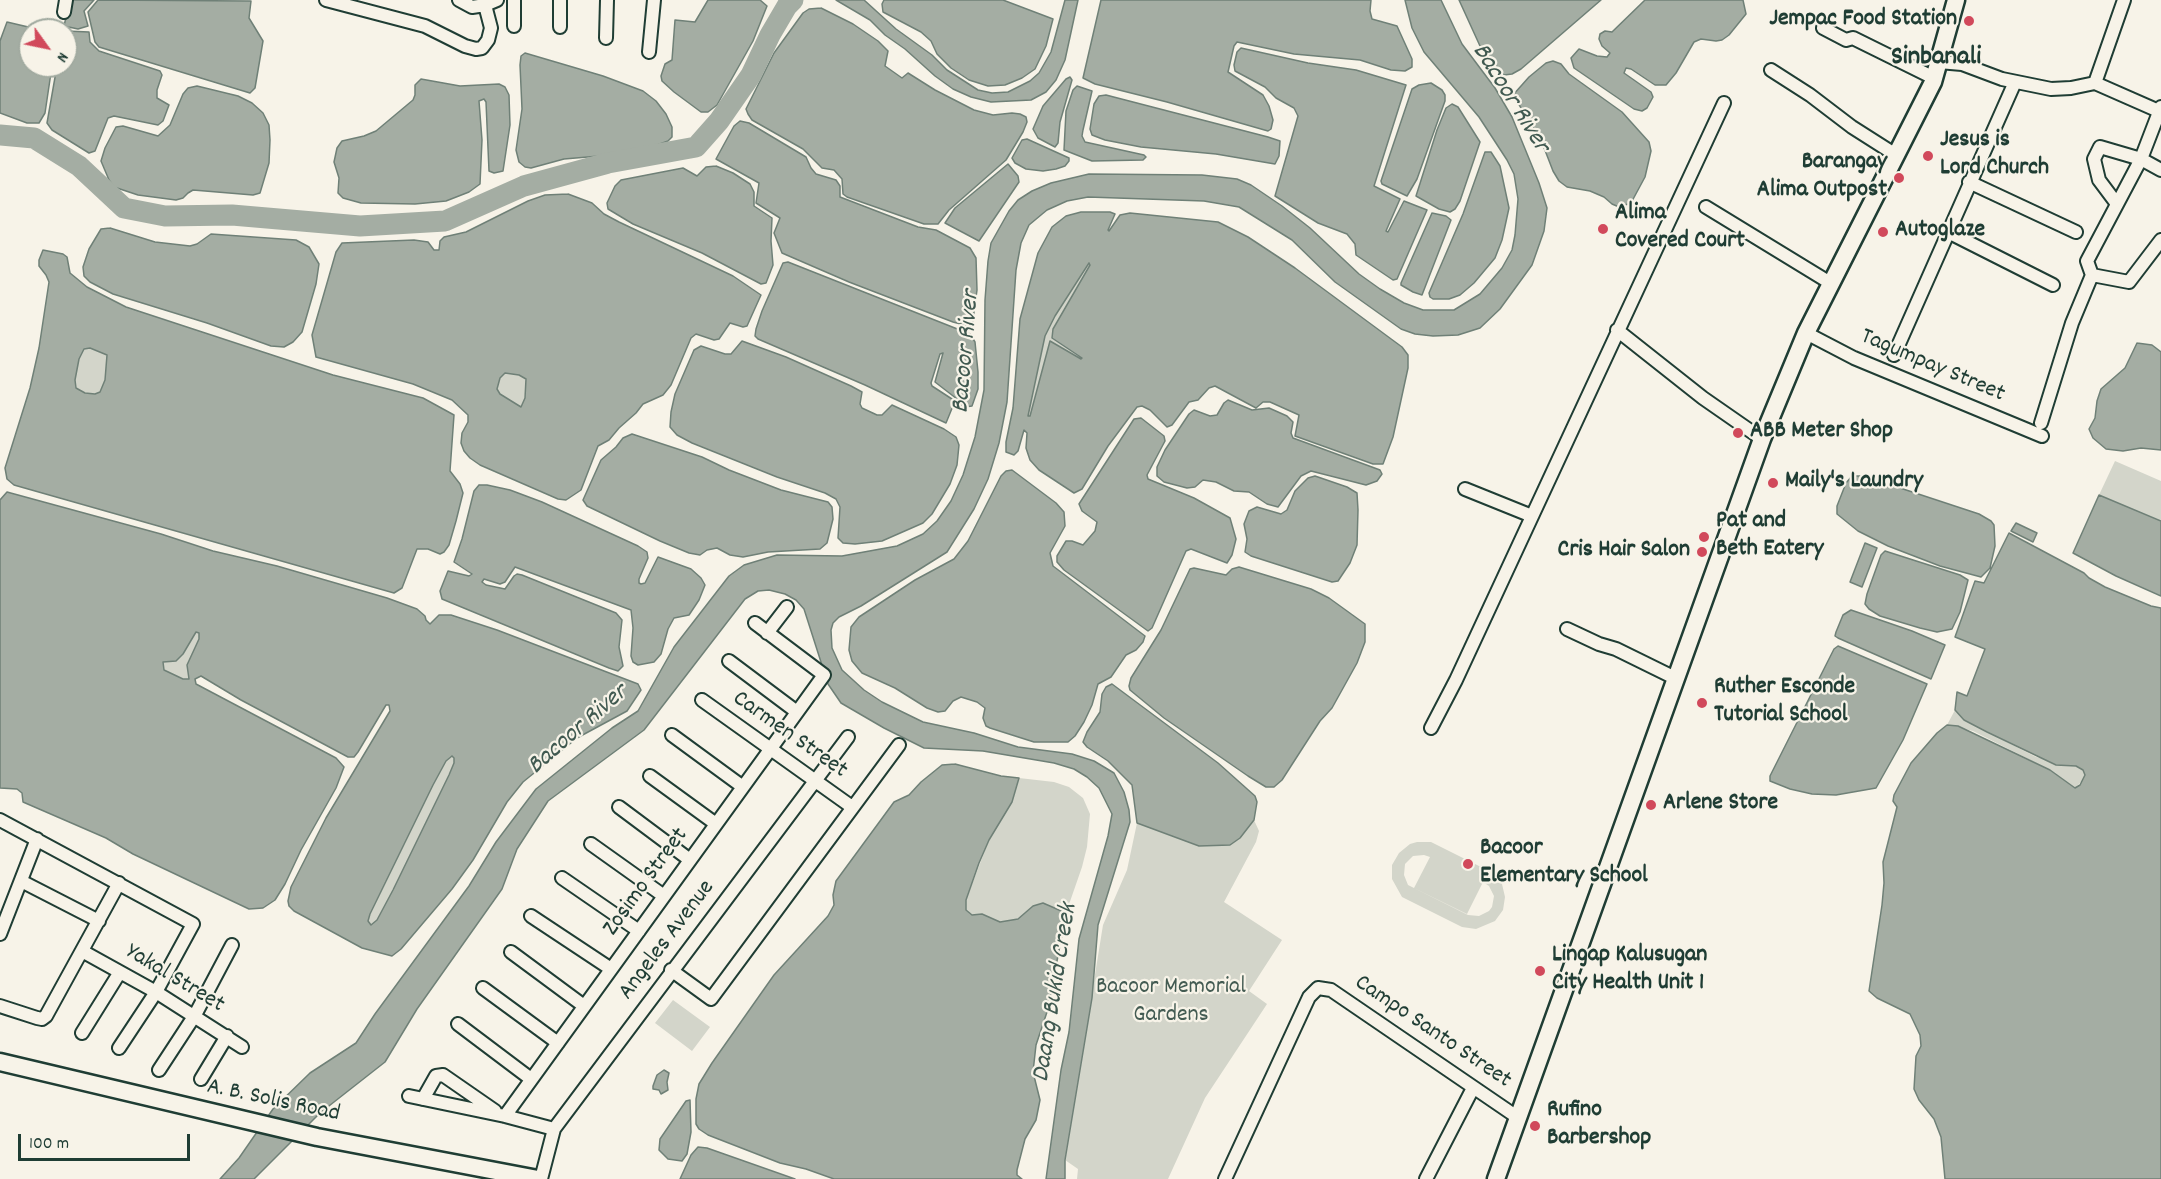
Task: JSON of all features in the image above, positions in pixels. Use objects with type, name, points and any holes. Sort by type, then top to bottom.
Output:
[{"type":"main road","points":[[1496,1179],[1762,439],[1806,333],[1937,70],[1956,0]]},
{"type":"main road","name":"A. B. Solis Road","points":[[0,1062],[243,1121],[539,1179]]},
{"type":"street","points":[[326,0],[425,26],[465,46],[482,48],[488,40],[491,28],[491,2],[472,7],[459,0]]},
{"type":"street","points":[[514,0],[514,26]]},
{"type":"street","points":[[560,0],[560,27]]},
{"type":"street","points":[[606,38],[607,0]]},
{"type":"street","points":[[649,52],[654,0]]},
{"type":"street","points":[[2095,83],[2124,0]]},
{"type":"street","points":[[1823,28],[1846,40],[1853,38],[1937,70],[1962,64],[2002,79],[2051,89],[2095,83],[2160,110],[2141,159],[2087,261],[2092,275],[2072,323],[2042,423]]},
{"type":"street","points":[[1771,70],[1896,156]]},
{"type":"street","points":[[1894,355],[2015,82]]},
{"type":"street","points":[[1431,728],[1456,680],[1724,103]]},
{"type":"street","points":[[2117,204],[2099,180],[2094,159],[2100,147],[2141,159],[2161,170]]},
{"type":"street","points":[[1969,182],[2076,232]]},
{"type":"street","points":[[1706,207],[1832,284]]},
{"type":"street","points":[[1948,232],[2053,285]]},
{"type":"street","points":[[2092,275],[2129,282],[2161,240]]},
{"type":"street","points":[[1617,330],[1703,398],[1762,439]]},
{"type":"street","name":"Tagumpay Street","points":[[1806,333],[1854,358],[2042,436]]},
{"type":"street","points":[[1465,489],[1532,516]]},
{"type":"street","points":[[755,623],[767,633],[787,607]]},
{"type":"street","points":[[1568,630],[1675,678]]},
{"type":"street","name":"Zosimo Street","points":[[502,1115],[558,1043],[824,675],[767,633]]},
{"type":"street","points":[[729,661],[797,712]]},
{"type":"street","name":"Carmen Street","points":[[702,700],[852,807]]},
{"type":"street","points":[[672,735],[743,787]]},
{"type":"street","name":"Angeles Avenue","points":[[539,1179],[554,1129],[848,737]]},
{"type":"street","points":[[671,970],[711,999],[899,744]]},
{"type":"street","points":[[650,776],[716,824]]},
{"type":"street","points":[[619,807],[690,860]]},
{"type":"street","points":[[0,820],[193,924],[156,992],[119,1048]]},
{"type":"street","points":[[0,934],[37,839]]},
{"type":"street","points":[[591,844],[664,896]]},
{"type":"street","points":[[562,878],[639,931]]},
{"type":"street","points":[[21,881],[99,921]]},
{"type":"street","points":[[0,1006],[42,1019],[46,1016],[119,883]]},
{"type":"street","points":[[531,916],[611,969]]},
{"type":"street","points":[[159,1070],[195,1015],[232,945]]},
{"type":"street","name":"Yakal Street","points":[[82,951],[195,1015],[242,1047]]},
{"type":"street","points":[[511,952],[584,1006]]},
{"type":"street","points":[[82,1034],[120,972]]},
{"type":"street","points":[[483,988],[558,1043]]},
{"type":"street","name":"Campo Santo Street","points":[[1226,1179],[1309,997],[1318,988],[1331,990],[1517,1117]]},
{"type":"street","points":[[458,1024],[531,1079]]},
{"type":"street","points":[[201,1079],[227,1036]]},
{"type":"street","points":[[423,1099],[436,1076],[443,1075],[502,1115]]},
{"type":"street","points":[[1425,1179],[1473,1088]]},
{"type":"street","points":[[409,1096],[502,1115],[554,1129]]},
{"type":"green space","points":[[1088,262],[1090,264],[1053,328],[1052,338],[1083,357],[1081,359],[1050,341],[1030,417],[1028,416],[1045,336]]},
{"type":"green space","points":[[90,348],[107,355],[105,380],[100,392],[95,394],[85,393],[76,388],[75,380],[79,359],[84,349]]},
{"type":"green space","points":[[505,372],[526,378],[525,398],[521,407],[500,394],[497,389],[500,378]]},
{"type":"green space","points":[[2115,461],[2161,481],[2161,521],[2099,495]]},
{"type":"green space","points":[[196,632],[199,633],[199,639],[187,665],[189,679],[183,679],[164,670],[162,662],[168,661],[191,640]]},
{"type":"green space","points":[[1955,710],[1964,720],[2036,757],[2076,766],[2083,770],[2085,775],[2083,780],[2075,788],[2050,770],[1973,731],[1947,725]]},
{"type":"green space","points":[[452,756],[454,763],[449,775],[377,921],[371,925],[368,921],[370,915],[433,785],[446,761]]},
{"type":"green space","points":[[1019,778],[1054,782],[1069,787],[1083,798],[1090,814],[1087,847],[1066,913],[1043,903],[1033,906],[1018,919],[1000,923],[982,914],[972,915],[966,910],[966,900],[989,840],[1012,802]]},
{"type":"green space","name":"Bacoor Memorial Gardens","points":[[1254,820],[1259,831],[1256,842],[1224,902],[1282,940],[1249,991],[1267,1004],[1205,1098],[1168,1179],[1077,1179],[1078,1169],[1065,1160],[1103,925],[1127,870],[1137,823],[1199,846],[1240,838]]},
{"type":"green space","points":[[1431,842],[1495,874],[1502,884],[1505,897],[1503,910],[1495,921],[1476,929],[1462,927],[1402,897],[1392,879],[1392,865],[1399,853],[1410,844]],"holes":[[[1413,856],[1430,857],[1414,888],[1408,885],[1404,875],[1405,864]],[[1483,882],[1489,886],[1494,896],[1492,907],[1479,916],[1468,915],[1414,888],[1467,914]]]},
{"type":"green space","points":[[673,1000],[710,1027],[692,1051],[655,1023]]},
{"type":"water","points":[[70,0],[94,0],[84,11],[88,26],[78,29],[78,18],[66,18]]},
{"type":"water","points":[[98,0],[251,1],[249,18],[263,41],[255,88],[250,93],[99,47],[95,42],[88,12]]},
{"type":"water","points":[[708,0],[760,0],[767,6],[753,41],[717,105],[708,112],[701,112],[674,92],[662,81],[661,76],[665,64],[672,60],[675,20],[695,22]]},
{"type":"water","points":[[788,0],[801,0],[788,13],[765,55],[758,51]]},
{"type":"water","points":[[836,0],[864,0],[947,70],[978,90],[992,93],[1008,92],[1030,81],[1039,73],[1051,52],[1065,0],[1078,0],[1065,60],[1056,80],[1046,92],[1031,100],[991,102],[953,89],[885,35],[870,20]]},
{"type":"water","points":[[884,0],[1003,0],[1053,19],[1046,46],[1035,69],[1022,78],[1005,85],[988,86],[969,80],[951,68],[937,54],[931,41],[921,32],[883,12]]},
{"type":"water","points":[[1101,0],[1371,0],[1372,19],[1397,26],[1412,59],[1412,67],[1405,71],[1391,70],[1360,60],[1294,54],[1237,42],[1228,72],[1263,95],[1273,120],[1271,129],[1268,131],[1095,84],[1083,78]]},
{"type":"water","points":[[1405,0],[1441,0],[1462,44],[1495,88],[1512,117],[1547,208],[1544,231],[1532,265],[1500,309],[1480,328],[1458,335],[1433,336],[1415,334],[1401,329],[1335,282],[1292,240],[1239,207],[1204,201],[1088,197],[1067,201],[1047,210],[1029,225],[1021,243],[1016,270],[1007,402],[999,443],[988,479],[974,509],[947,552],[861,606],[839,617],[833,623],[832,648],[842,670],[864,690],[882,702],[923,722],[974,733],[1018,747],[1072,754],[1094,761],[1114,773],[1124,792],[1130,822],[1098,925],[1092,998],[1065,1160],[1065,1179],[1046,1179],[1061,1070],[1069,1032],[1079,939],[1112,814],[1099,788],[1074,769],[1054,763],[983,751],[924,748],[841,703],[828,684],[804,609],[796,600],[785,594],[769,590],[758,591],[745,599],[644,730],[548,801],[517,849],[502,889],[417,1009],[385,1062],[320,1113],[254,1179],[220,1179],[239,1158],[273,1109],[310,1073],[356,1043],[469,886],[496,842],[536,789],[612,728],[638,711],[674,647],[729,576],[744,565],[777,555],[842,556],[897,546],[923,534],[937,521],[951,501],[963,475],[975,437],[984,390],[985,300],[991,243],[1018,200],[1051,183],[1089,174],[1202,175],[1237,179],[1251,185],[1282,206],[1310,228],[1359,274],[1404,303],[1423,310],[1454,310],[1480,294],[1502,268],[1512,250],[1518,199],[1514,174],[1479,117],[1424,52],[1412,28]]},
{"type":"water","points":[[1459,0],[1601,0],[1521,69],[1504,75],[1480,46]]},
{"type":"water","points":[[1645,0],[1743,0],[1746,14],[1722,40],[1701,39],[1694,42],[1676,73],[1666,85],[1655,85],[1626,68],[1624,73],[1651,92],[1653,97],[1647,108],[1642,111],[1634,109],[1574,68],[1571,58],[1579,49],[1607,57],[1610,53],[1602,46],[1599,39],[1600,34],[1605,31],[1612,32]]},
{"type":"water","points":[[821,8],[853,24],[878,41],[888,51],[885,66],[902,78],[908,73],[974,110],[993,115],[1012,113],[1026,117],[1027,122],[1023,132],[1006,160],[949,210],[938,224],[924,224],[847,197],[843,194],[842,179],[834,170],[822,168],[803,149],[752,120],[748,114],[746,109],[774,53],[803,13],[809,9]]},
{"type":"water","points":[[7,22],[18,25],[18,78],[50,78],[45,113],[39,123],[27,123],[0,113],[0,41]]},
{"type":"water","points":[[78,32],[89,32],[90,42],[99,51],[160,71],[162,75],[157,98],[169,105],[163,121],[158,125],[114,116],[108,118],[95,151],[89,153],[52,130],[47,123],[55,78],[78,78]]},
{"type":"water","points":[[1241,48],[1308,63],[1356,70],[1406,85],[1374,186],[1400,199],[1386,231],[1388,232],[1404,201],[1427,210],[1397,279],[1393,280],[1356,255],[1355,244],[1347,234],[1318,223],[1275,196],[1298,116],[1294,108],[1276,98],[1265,87],[1235,71],[1237,52]]},
{"type":"water","points":[[525,53],[603,76],[643,91],[656,101],[666,114],[672,127],[672,137],[668,141],[635,153],[564,159],[531,168],[525,167],[519,162],[516,150],[522,109],[520,65],[521,56]]},
{"type":"water","points":[[1553,61],[1561,64],[1569,74],[1622,112],[1649,142],[1651,151],[1645,177],[1631,203],[1619,207],[1590,191],[1567,187],[1559,181],[1553,171],[1541,140],[1513,95],[1529,77],[1546,63]]},
{"type":"water","points":[[1070,77],[1072,80],[1060,122],[1058,143],[1055,147],[1038,138],[1033,129],[1043,106]]},
{"type":"water","points":[[421,79],[460,86],[499,84],[505,87],[509,95],[510,125],[503,171],[494,173],[489,171],[484,99],[479,101],[482,140],[480,184],[469,192],[446,201],[415,204],[361,203],[343,198],[338,193],[339,178],[334,162],[337,148],[342,141],[376,131],[413,100],[415,85]]},
{"type":"water","points":[[1431,83],[1442,90],[1445,101],[1417,179],[1407,196],[1382,184],[1381,181],[1412,89]]},
{"type":"water","points":[[197,86],[238,96],[252,103],[263,113],[269,125],[270,140],[269,163],[260,193],[253,195],[193,190],[183,198],[176,200],[138,195],[114,187],[101,161],[116,127],[123,126],[158,136],[170,125],[183,94],[188,88]]},
{"type":"water","points":[[1077,86],[1092,91],[1082,136],[1085,142],[1144,155],[1146,157],[1143,160],[1092,161],[1064,150],[1066,111],[1073,90]]},
{"type":"water","points":[[1106,95],[1280,141],[1279,156],[1275,164],[1216,154],[1141,147],[1105,140],[1092,135],[1090,129],[1094,104],[1099,96]]},
{"type":"water","points":[[1452,104],[1458,107],[1480,142],[1460,201],[1450,212],[1439,209],[1416,196],[1437,130],[1446,108]]},
{"type":"water","points":[[740,121],[749,123],[806,157],[816,174],[836,180],[840,186],[840,197],[918,227],[936,230],[970,248],[976,258],[977,290],[972,327],[953,322],[849,282],[782,253],[774,233],[780,218],[756,203],[759,183],[716,159],[734,126]]},
{"type":"water","points":[[1027,139],[1069,158],[1069,161],[1065,166],[1056,169],[1043,171],[1026,169],[1015,163],[1012,158],[1022,140]]},
{"type":"water","points":[[1485,152],[1491,152],[1500,166],[1509,208],[1502,240],[1495,258],[1474,283],[1460,295],[1449,299],[1433,299],[1429,293],[1463,214]]},
{"type":"water","points":[[1008,164],[1018,176],[1019,182],[979,241],[945,223],[955,208]]},
{"type":"water","points":[[716,166],[750,184],[754,192],[754,206],[772,218],[773,265],[766,283],[761,284],[702,253],[633,224],[608,209],[607,203],[615,186],[621,180],[683,168],[697,176],[706,167]]},
{"type":"water","points":[[568,194],[592,203],[604,214],[733,276],[761,295],[747,326],[730,323],[719,339],[714,340],[696,334],[691,338],[671,385],[663,395],[643,404],[609,440],[598,446],[581,490],[566,500],[558,499],[480,465],[470,458],[461,443],[468,415],[452,400],[413,384],[316,357],[312,335],[336,252],[342,243],[414,240],[428,242],[434,250],[439,250],[440,241],[444,237],[466,232],[545,195]],"holes":[[[505,373],[519,375],[526,379],[525,398],[521,407],[500,394],[497,389],[500,378]]]},
{"type":"water","points":[[1081,212],[1110,212],[1115,214],[1109,231],[1120,215],[1130,213],[1218,222],[1248,237],[1295,268],[1402,347],[1408,355],[1408,368],[1393,437],[1383,464],[1373,464],[1295,436],[1299,415],[1270,402],[1263,402],[1256,408],[1215,386],[1209,388],[1198,400],[1189,402],[1172,425],[1167,427],[1150,410],[1142,406],[1137,407],[1108,446],[1082,489],[1074,493],[1039,470],[1030,460],[1026,448],[1027,433],[1024,430],[1018,451],[1014,455],[1006,452],[1013,408],[1020,319],[1038,253],[1052,227],[1066,216]],"holes":[[[1089,263],[1090,265],[1053,329],[1052,338],[1082,358],[1050,341],[1030,416],[1028,416],[1045,336],[1055,316]]]},
{"type":"water","points":[[1432,213],[1446,216],[1451,220],[1422,295],[1413,292],[1401,283]]},
{"type":"water","points":[[110,228],[155,242],[190,246],[211,234],[296,240],[309,247],[319,264],[316,284],[302,332],[293,342],[284,347],[271,346],[207,323],[113,294],[90,282],[84,276],[83,267],[89,249],[101,229]]},
{"type":"water","points":[[43,250],[63,254],[67,257],[70,273],[87,287],[126,307],[333,375],[423,398],[454,415],[450,471],[460,484],[463,493],[449,545],[440,554],[428,549],[417,549],[402,588],[394,593],[14,485],[7,479],[5,468],[30,388],[39,348],[49,282],[39,266]],"holes":[[[90,348],[107,355],[105,380],[100,392],[85,393],[76,388],[75,380],[79,359],[84,349]]]},
{"type":"water","name":"Bacoor River","points":[[788,262],[970,334],[975,342],[978,372],[978,389],[972,406],[961,405],[957,399],[935,382],[943,353],[940,354],[931,383],[955,401],[946,423],[758,339],[755,336],[756,329],[762,311],[783,263]]},
{"type":"water","points":[[742,341],[786,357],[862,392],[860,404],[862,408],[877,415],[882,415],[892,405],[956,437],[959,445],[957,465],[950,484],[932,514],[923,523],[882,541],[843,543],[838,538],[840,507],[836,499],[692,443],[677,435],[670,427],[671,412],[675,394],[694,350],[701,346],[731,354]]},
{"type":"water","points":[[2137,343],[2152,345],[2161,352],[2161,450],[2106,449],[2093,438],[2089,429],[2095,418],[2097,401],[2101,389],[2125,368]]},
{"type":"water","points":[[1228,400],[1252,410],[1269,408],[1287,416],[1293,422],[1291,433],[1293,438],[1380,470],[1382,474],[1377,481],[1366,485],[1311,471],[1301,476],[1278,507],[1267,504],[1249,492],[1234,491],[1216,482],[1203,480],[1195,487],[1187,488],[1164,482],[1157,476],[1157,467],[1165,450],[1189,414],[1194,410],[1210,416],[1217,415]]},
{"type":"water","points":[[1141,418],[1164,436],[1165,441],[1147,475],[1148,479],[1194,498],[1230,518],[1236,539],[1232,555],[1227,563],[1191,549],[1186,551],[1152,628],[1148,631],[1064,570],[1057,562],[1057,556],[1066,541],[1083,545],[1095,531],[1097,522],[1082,511],[1079,504],[1134,419]]},
{"type":"water","points":[[632,434],[702,457],[781,490],[828,502],[832,507],[833,519],[827,543],[820,549],[768,552],[743,557],[730,555],[717,548],[707,550],[700,555],[660,541],[587,506],[583,500],[601,460],[623,438]]},
{"type":"water","points":[[1012,470],[1056,503],[1064,512],[1065,526],[1050,553],[1053,566],[1145,636],[1136,650],[1126,655],[1111,677],[1098,684],[1084,722],[1068,742],[1034,742],[990,728],[986,726],[983,718],[985,708],[977,702],[961,697],[953,701],[945,711],[938,712],[927,708],[895,688],[862,673],[852,661],[849,650],[851,627],[859,617],[915,580],[954,559],[968,541],[1001,476],[1006,471]]},
{"type":"water","points":[[1315,476],[1347,487],[1357,493],[1357,545],[1350,563],[1338,581],[1332,582],[1251,556],[1245,552],[1247,539],[1244,524],[1249,511],[1257,507],[1281,514],[1287,510],[1295,491],[1308,478]]},
{"type":"water","points":[[1852,476],[1861,476],[1888,484],[1979,514],[1991,521],[1994,525],[1995,546],[1990,568],[1981,577],[1940,566],[1888,546],[1858,531],[1837,514],[1837,506],[1846,483]]},
{"type":"water","points":[[479,485],[510,490],[542,502],[638,546],[647,552],[648,558],[639,579],[641,584],[645,583],[658,557],[691,569],[701,578],[705,585],[699,600],[689,615],[674,618],[668,629],[661,654],[654,662],[638,665],[633,662],[631,610],[515,567],[505,582],[500,584],[484,579],[482,582],[505,589],[514,576],[522,575],[616,613],[622,620],[619,647],[623,666],[618,671],[609,668],[442,599],[440,591],[448,571],[469,576],[472,574],[454,562],[474,491]]},
{"type":"water","name":"Bacoor River","points":[[7,492],[161,534],[213,551],[277,566],[417,609],[430,624],[439,615],[451,615],[497,630],[638,684],[641,690],[627,711],[577,738],[523,782],[507,802],[473,860],[452,889],[401,949],[392,956],[362,948],[294,911],[288,901],[291,887],[326,818],[390,711],[389,705],[386,705],[358,752],[354,757],[348,757],[201,676],[195,679],[196,684],[336,758],[344,767],[336,788],[301,850],[285,884],[275,900],[263,908],[249,909],[133,854],[106,838],[23,802],[22,793],[17,789],[0,788],[0,500]],"holes":[[[196,632],[199,633],[199,639],[187,665],[189,679],[183,679],[164,670],[163,662],[176,661]],[[452,756],[454,763],[449,775],[393,890],[377,920],[371,925],[368,921],[370,914],[433,785],[446,761]]]},
{"type":"water","points":[[2099,495],[2161,521],[2161,596],[2073,553]]},
{"type":"water","points":[[2016,523],[2037,533],[2033,542],[2011,531]]},
{"type":"water","points":[[2009,533],[2084,573],[2105,587],[2161,608],[2161,1179],[1945,1179],[1941,1137],[1934,1119],[1919,1100],[1914,1089],[1916,1056],[1921,1046],[1920,1035],[1910,1014],[1877,998],[1869,991],[1882,905],[1883,862],[1897,807],[1893,801],[1894,795],[1911,763],[1937,733],[1947,725],[1958,726],[2050,770],[2075,788],[2080,785],[2085,775],[2083,770],[2076,766],[2056,765],[1987,732],[1964,720],[1955,710],[1957,692],[1967,696],[1985,649],[1955,637],[1975,581],[1984,583]]},
{"type":"water","points":[[1865,543],[1877,548],[1862,587],[1850,582]]},
{"type":"water","points":[[1885,551],[1960,575],[1968,580],[1960,612],[1952,629],[1937,632],[1920,628],[1880,616],[1869,609],[1865,604],[1867,594],[1881,555]]},
{"type":"water","points":[[1239,567],[1311,589],[1329,598],[1365,624],[1365,642],[1357,663],[1332,708],[1320,721],[1282,780],[1274,787],[1266,787],[1248,776],[1164,718],[1130,690],[1129,686],[1131,678],[1161,630],[1190,569],[1226,575],[1232,569]]},
{"type":"water","points":[[1851,610],[1945,645],[1931,679],[1835,636],[1843,615]]},
{"type":"water","points":[[1838,646],[1927,684],[1903,740],[1876,788],[1836,795],[1812,794],[1770,781],[1770,776],[1834,649]]},
{"type":"water","points":[[1112,684],[1218,763],[1255,796],[1257,802],[1254,820],[1240,838],[1230,845],[1199,846],[1137,823],[1132,785],[1108,761],[1083,742],[1100,712],[1102,694],[1106,687]]},
{"type":"water","points":[[955,764],[1001,776],[1019,778],[1012,802],[989,840],[979,863],[966,900],[966,910],[972,915],[982,914],[1000,922],[1018,919],[1033,906],[1043,903],[1066,913],[1048,1009],[1036,1045],[1033,1072],[1040,1100],[1036,1120],[1025,1139],[1017,1170],[1017,1175],[1022,1179],[834,1179],[780,1163],[708,1135],[699,1129],[696,1124],[696,1099],[699,1084],[774,975],[828,916],[834,905],[833,895],[836,881],[894,802],[909,795],[942,765]]},
{"type":"water","points":[[664,1070],[669,1073],[668,1090],[661,1094],[659,1090],[653,1089],[653,1086],[657,1075]]},
{"type":"water","points":[[690,1100],[691,1132],[687,1154],[682,1161],[668,1159],[659,1150],[660,1139],[686,1101]]},
{"type":"water","points":[[698,1147],[707,1148],[795,1179],[680,1179],[691,1155]]},
{"type":"waterway","points":[[0,135],[34,138],[79,166],[124,208],[165,216],[232,215],[360,226],[445,221],[524,186],[608,163],[696,147],[719,121],[751,75],[770,35],[793,0]]},
{"type":"place","name":"Jempac Food Station","points":[[1969,21]]},
{"type":"place","name":"Jesus is Lord Church","points":[[1928,156]]},
{"type":"place","name":"Barangay Alima Outpost","points":[[1899,178]]},
{"type":"place","name":"Alima Covered Court","points":[[1603,229]]},
{"type":"place","name":"Autoglaze","points":[[1883,232]]},
{"type":"place","name":"ABB Meter Shop","points":[[1738,433]]},
{"type":"place","name":"Maily's Laundry","points":[[1773,483]]},
{"type":"place","name":"Pat and Beth Eatery","points":[[1704,537]]},
{"type":"place","name":"Cris Hair Salon","points":[[1702,552]]},
{"type":"place","name":"Ruther Esconde Tutorial School","points":[[1702,703]]},
{"type":"place","name":"Arlene Store","points":[[1651,805]]},
{"type":"place","name":"Bacoor Elementary School","points":[[1468,864]]},
{"type":"place","name":"Lingap Kalusugan City Health Unit 1","points":[[1540,971]]},
{"type":"place","name":"Rufino Barbershop","points":[[1535,1126]]},
{"type":"district","name":"Sinbanali","points":[[1936,59]]},
{"type":"water label","name":"Daang Bukid Creek","points":[[1057,993]]}]
